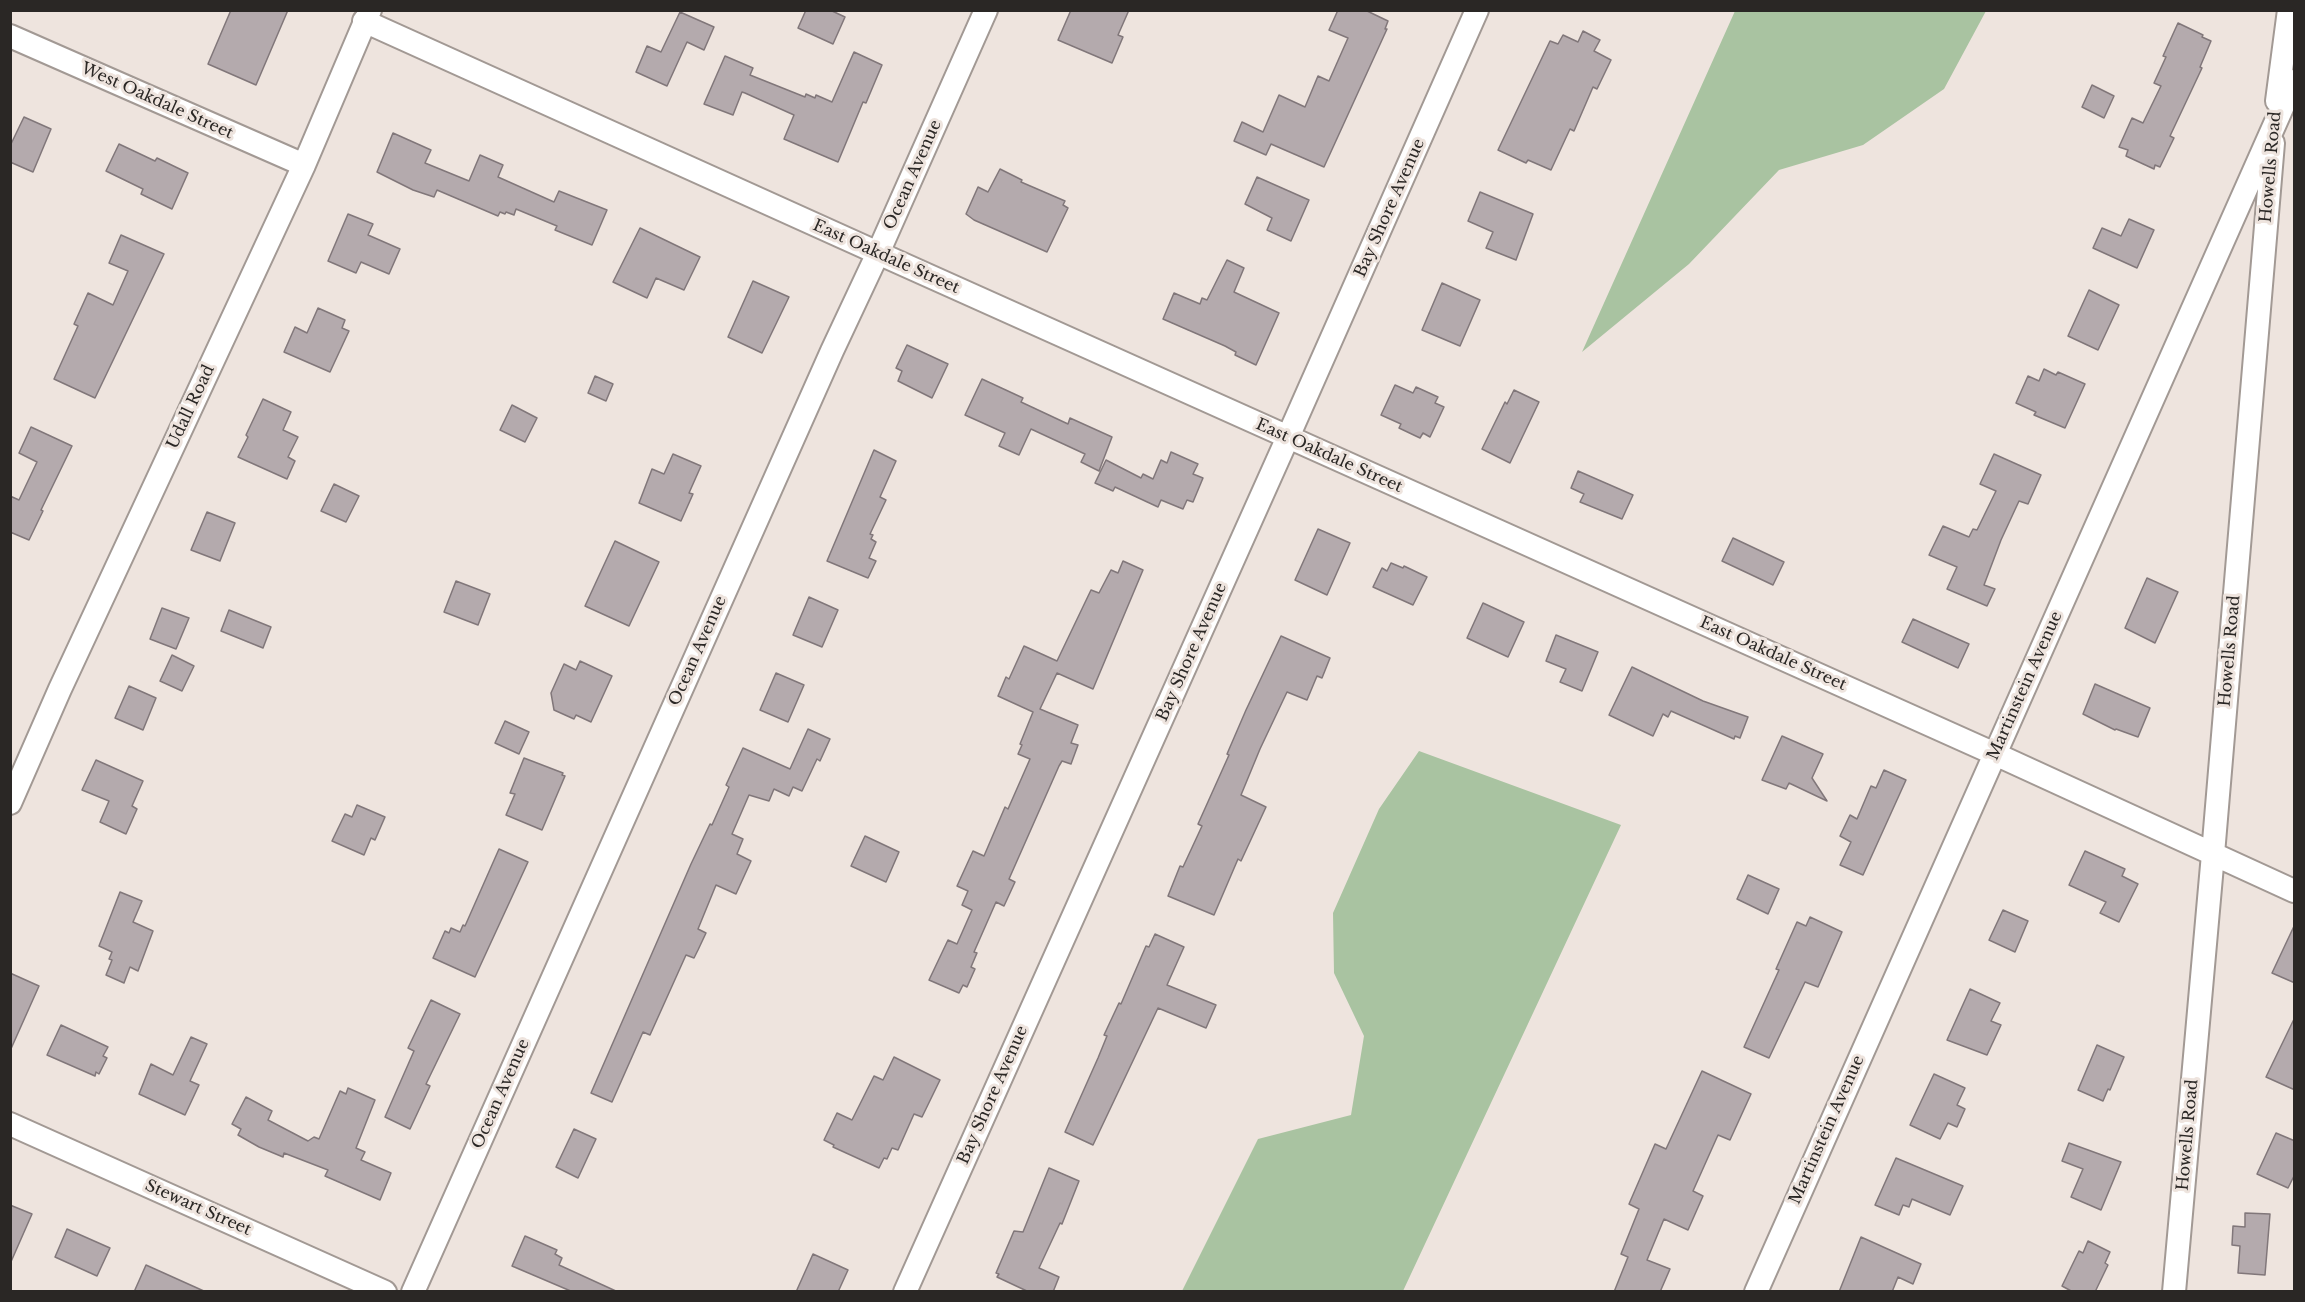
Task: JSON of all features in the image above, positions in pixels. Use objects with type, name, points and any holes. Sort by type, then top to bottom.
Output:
[{"type":"street","name":"Ocean Avenue","points":[[413,1292],[986,10]]},
{"type":"street","name":"Bay Shore Avenue","points":[[905,1292],[1477,10]]},
{"type":"street","name":"Howells Road","points":[[2174,1292],[2274,126],[2289,10]]},
{"type":"street","name":"East Oakdale Street","points":[[367,16],[878,254],[1995,754],[2295,891]]},
{"type":"street","name":"Udall Road","points":[[10,803],[65,679],[304,165],[367,16]]},
{"type":"street","name":"West Oakdale Street","points":[[10,36],[304,165]]},
{"type":"street","name":"Martinstein Avenue","points":[[1756,1292],[2295,81]]},
{"type":"street","name":"Stewart Street","points":[[10,1124],[385,1292]]},
{"type":"green space","points":[[1735,11],[1986,11],[1944,89],[1863,145],[1779,170],[1689,264],[1582,352]]},
{"type":"green space","points":[[1419,751],[1621,825],[1403,1291],[1182,1291],[1258,1139],[1351,1115],[1364,1036],[1334,973],[1333,913],[1379,809]]},
{"type":"building","points":[[231,10],[288,10],[256,85],[208,64]]},
{"type":"building","points":[[806,10],[830,10],[845,17],[833,44],[798,28]]},
{"type":"building","points":[[1071,10],[1129,10],[1118,35],[1123,37],[1112,63],[1058,40]]},
{"type":"building","points":[[1338,10],[1365,10],[1388,21],[1385,29],[1387,29],[1324,167],[1271,144],[1266,155],[1234,141],[1242,122],[1263,132],[1279,95],[1305,107],[1318,76],[1329,81],[1348,38],[1329,30]]},
{"type":"building","points":[[680,12],[714,27],[704,50],[687,42],[667,86],[636,72],[647,46],[661,52]]},
{"type":"building","points":[[2178,23],[2211,41],[2200,67],[2202,68],[2170,136],[2174,138],[2160,167],[2155,165],[2154,169],[2126,156],[2128,150],[2119,147],[2132,118],[2143,123],[2161,86],[2154,83]]},
{"type":"building","points":[[1583,31],[1600,40],[1594,51],[1611,60],[1597,89],[1593,87],[1574,131],[1570,129],[1551,170],[1528,160],[1526,163],[1498,150],[1550,41],[1558,44],[1563,35],[1578,42]]},
{"type":"building","points":[[854,52],[882,65],[866,103],[863,102],[838,162],[784,139],[794,115],[745,93],[742,92],[733,115],[704,104],[725,56],[753,68],[750,75],[805,97],[806,94],[815,98],[816,95],[832,102]]},
{"type":"building","points":[[2092,85],[2114,96],[2104,118],[2082,107]]},
{"type":"building","points":[[24,117],[51,129],[33,172],[10,162],[10,146]]},
{"type":"building","points":[[393,133],[431,150],[425,163],[469,181],[480,155],[503,165],[498,177],[554,202],[559,191],[607,210],[592,245],[555,230],[557,226],[516,209],[514,215],[500,212],[498,216],[437,190],[434,197],[413,190],[377,172]]},
{"type":"building","points":[[119,144],[155,161],[157,158],[188,173],[172,209],[141,194],[143,189],[106,171]]},
{"type":"building","points":[[1000,169],[1022,180],[1021,182],[1065,201],[1063,205],[1068,208],[1047,252],[974,220],[966,214],[978,187],[988,192]]},
{"type":"building","points":[[1257,177],[1309,200],[1291,241],[1267,230],[1272,218],[1245,204]]},
{"type":"building","points":[[1480,192],[1533,214],[1516,260],[1486,248],[1493,232],[1468,221]]},
{"type":"building","points":[[348,214],[373,224],[368,235],[400,249],[389,274],[361,262],[356,273],[328,261]]},
{"type":"building","points":[[2129,219],[2154,230],[2137,268],[2093,248],[2102,228],[2121,236]]},
{"type":"building","points":[[640,228],[700,257],[684,290],[656,278],[647,298],[613,282]]},
{"type":"building","points":[[121,235],[164,254],[95,398],[54,379],[78,326],[74,324],[88,293],[113,305],[128,271],[109,263]]},
{"type":"building","points":[[1227,260],[1244,268],[1234,292],[1279,313],[1256,365],[1235,355],[1236,352],[1225,346],[1163,319],[1174,293],[1200,304],[1202,298],[1207,300]]},
{"type":"building","points":[[753,281],[789,297],[762,353],[728,337]]},
{"type":"building","points":[[1442,283],[1480,300],[1460,346],[1422,330]]},
{"type":"building","points":[[2089,290],[2119,305],[2098,350],[2068,336]]},
{"type":"building","points":[[318,308],[345,320],[342,328],[349,331],[330,372],[284,352],[295,327],[307,333]]},
{"type":"building","points":[[907,345],[948,364],[932,398],[898,381],[902,371],[896,368]]},
{"type":"building","points":[[2044,369],[2056,375],[2058,372],[2085,384],[2065,428],[2034,415],[2036,412],[2016,403],[2028,376],[2039,381]]},
{"type":"building","points":[[595,376],[613,384],[606,401],[588,393]]},
{"type":"building","points":[[982,379],[1023,398],[1021,402],[1068,424],[1070,418],[1112,437],[1099,471],[1081,462],[1085,454],[1031,429],[1019,455],[999,446],[1005,433],[965,415]]},
{"type":"building","points":[[1395,385],[1413,393],[1416,387],[1438,397],[1435,403],[1444,407],[1430,437],[1423,433],[1420,438],[1399,428],[1401,424],[1381,415]]},
{"type":"building","points":[[1514,390],[1539,402],[1510,463],[1482,449],[1505,402],[1507,404]]},
{"type":"building","points":[[263,399],[291,412],[283,430],[298,437],[288,457],[295,461],[287,479],[238,457]]},
{"type":"building","points":[[512,405],[537,418],[525,442],[500,430]]},
{"type":"building","points":[[31,427],[72,446],[29,540],[10,532],[10,496],[19,500],[37,462],[19,453]]},
{"type":"building","points":[[874,450],[896,461],[880,497],[886,500],[870,534],[873,535],[871,539],[876,542],[869,558],[876,561],[868,578],[827,561]]},
{"type":"building","points":[[1171,452],[1198,464],[1193,474],[1203,478],[1193,502],[1187,500],[1183,509],[1161,500],[1158,507],[1115,487],[1113,491],[1095,483],[1106,460],[1141,478],[1143,474],[1153,479],[1161,460],[1167,463]]},
{"type":"building","points":[[673,454],[701,466],[689,493],[693,494],[681,521],[639,503],[652,469],[664,474]]},
{"type":"building","points":[[1994,454],[2041,475],[2028,504],[2019,501],[2001,540],[1984,585],[1995,589],[1987,606],[1947,589],[1957,567],[1929,555],[1943,526],[1969,537],[1973,529],[1977,530],[1996,491],[1980,484]]},
{"type":"building","points":[[1578,471],[1633,495],[1622,519],[1580,502],[1584,494],[1571,488]]},
{"type":"building","points":[[334,484],[359,496],[346,522],[321,511]]},
{"type":"building","points":[[207,512],[235,523],[220,561],[191,550]]},
{"type":"building","points":[[1318,529],[1350,543],[1327,595],[1295,580]]},
{"type":"building","points":[[1733,538],[1784,562],[1773,585],[1722,561]]},
{"type":"building","points":[[615,541],[659,562],[629,626],[585,606]]},
{"type":"building","points":[[1123,561],[1143,570],[1093,689],[1057,673],[1040,709],[1078,725],[1071,743],[1078,745],[1071,764],[1062,761],[1059,766],[1009,879],[1015,882],[1004,906],[996,902],[974,952],[977,953],[971,967],[975,969],[967,987],[963,985],[959,993],[929,980],[948,940],[957,944],[972,910],[962,905],[968,891],[957,886],[973,851],[984,856],[1005,807],[1008,809],[1030,759],[1018,754],[1033,712],[998,696],[1006,677],[1009,679],[1024,646],[1057,661],[1091,590],[1099,593],[1111,570],[1118,573]]},
{"type":"building","points":[[1391,563],[1403,568],[1404,566],[1427,577],[1413,605],[1373,587],[1382,568],[1387,571]]},
{"type":"building","points":[[2147,578],[2178,592],[2155,643],[2125,628]]},
{"type":"building","points":[[456,581],[490,594],[478,625],[444,612]]},
{"type":"building","points":[[809,597],[838,610],[822,647],[793,635]]},
{"type":"building","points":[[1483,603],[1524,622],[1508,657],[1467,638]]},
{"type":"building","points":[[162,608],[189,618],[176,649],[150,639]]},
{"type":"building","points":[[229,610],[271,627],[263,648],[221,631]]},
{"type":"building","points":[[1913,619],[1969,644],[1958,668],[1902,642]]},
{"type":"building","points":[[1556,635],[1598,652],[1582,691],[1560,682],[1566,669],[1546,661]]},
{"type":"building","points":[[1281,636],[1330,658],[1322,678],[1317,676],[1307,700],[1287,692],[1260,749],[1241,795],[1266,807],[1241,861],[1238,859],[1214,915],[1168,896],[1180,866],[1183,867],[1202,826],[1198,824],[1229,755],[1227,754]]},
{"type":"building","points":[[172,655],[194,666],[182,691],[160,681]]},
{"type":"building","points":[[580,661],[612,676],[591,722],[576,715],[574,719],[554,710],[551,693],[564,664],[576,670]]},
{"type":"building","points":[[1632,667],[1703,701],[1748,717],[1740,738],[1735,736],[1734,739],[1671,711],[1668,717],[1663,714],[1653,736],[1609,715]]},
{"type":"building","points":[[776,673],[804,685],[788,722],[760,710]]},
{"type":"building","points":[[2095,684],[2150,708],[2138,737],[2115,730],[2083,714]]},
{"type":"building","points":[[129,686],[156,698],[143,730],[115,718]]},
{"type":"building","points":[[505,721],[529,732],[519,754],[495,743]]},
{"type":"building","points":[[808,729],[830,739],[820,761],[817,759],[802,791],[793,787],[789,796],[774,789],[769,801],[749,795],[732,834],[743,839],[737,854],[751,861],[736,894],[716,885],[698,929],[706,933],[698,950],[694,958],[686,955],[650,1035],[643,1032],[612,1102],[591,1093],[691,864],[729,787],[726,785],[743,748],[790,769]]},
{"type":"building","points":[[1782,736],[1823,754],[1812,778],[1827,801],[1789,783],[1786,789],[1762,780]]},
{"type":"building","points":[[524,758],[563,773],[562,775],[565,776],[542,830],[506,815],[515,794],[510,793]]},
{"type":"building","points":[[96,760],[143,781],[132,806],[137,809],[126,834],[100,822],[109,801],[82,790]]},
{"type":"building","points":[[1884,770],[1906,780],[1863,875],[1840,865],[1851,842],[1840,836],[1850,815],[1857,819],[1871,786],[1876,788]]},
{"type":"building","points":[[357,805],[385,817],[375,840],[371,838],[364,855],[332,841],[345,814],[352,817]]},
{"type":"building","points":[[865,836],[899,852],[886,882],[851,866]]},
{"type":"building","points":[[499,849],[528,862],[475,977],[433,958],[445,931],[449,933],[451,928],[460,932],[463,925],[465,926]]},
{"type":"building","points":[[2085,851],[2125,869],[2122,876],[2138,884],[2119,922],[2100,913],[2106,902],[2069,885]]},
{"type":"building","points":[[1748,875],[1779,889],[1768,914],[1737,899]]},
{"type":"building","points":[[120,892],[142,901],[133,922],[153,931],[138,971],[130,967],[124,983],[106,975],[112,960],[109,959],[112,952],[99,946]]},
{"type":"building","points":[[2003,910],[2028,921],[2015,952],[1989,940]]},
{"type":"building","points":[[1810,917],[1842,932],[1818,987],[1805,982],[1769,1058],[1744,1047],[1779,970],[1776,969],[1797,922],[1806,926]]},
{"type":"building","points":[[2295,924],[2295,983],[2272,973]]},
{"type":"building","points":[[1155,934],[1184,947],[1167,985],[1216,1005],[1206,1028],[1158,1008],[1093,1145],[1065,1132],[1107,1036],[1104,1035],[1119,1003],[1121,1004],[1146,946],[1149,947]]},
{"type":"building","points":[[10,973],[39,986],[10,1051]]},
{"type":"building","points":[[1970,989],[2000,1003],[1991,1021],[2001,1025],[1987,1055],[1947,1040]]},
{"type":"building","points":[[431,1000],[460,1014],[426,1084],[430,1086],[410,1129],[385,1117],[414,1051],[408,1048]]},
{"type":"building","points":[[2295,1017],[2295,1090],[2266,1077]]},
{"type":"building","points":[[61,1025],[108,1047],[103,1056],[107,1058],[99,1074],[96,1072],[95,1076],[47,1055]]},
{"type":"building","points":[[191,1037],[207,1044],[190,1081],[199,1085],[185,1115],[139,1094],[151,1064],[173,1075]]},
{"type":"building","points":[[2097,1045],[2124,1057],[2103,1101],[2078,1090]]},
{"type":"building","points":[[894,1057],[940,1080],[922,1117],[914,1114],[898,1150],[892,1148],[887,1159],[884,1158],[879,1168],[833,1147],[834,1145],[824,1140],[837,1113],[852,1120],[874,1076],[883,1080]]},
{"type":"building","points":[[1702,1071],[1751,1094],[1730,1140],[1718,1135],[1693,1191],[1703,1196],[1688,1230],[1664,1219],[1647,1260],[1670,1269],[1660,1292],[1614,1292],[1628,1257],[1621,1254],[1639,1209],[1629,1204],[1655,1144],[1666,1149]]},
{"type":"building","points":[[1934,1074],[1965,1088],[1957,1105],[1965,1109],[1957,1127],[1948,1123],[1940,1139],[1910,1125]]},
{"type":"building","points":[[348,1088],[375,1100],[356,1148],[365,1152],[361,1160],[391,1173],[380,1200],[325,1176],[328,1170],[284,1153],[283,1157],[259,1147],[238,1135],[241,1129],[232,1124],[246,1097],[272,1111],[268,1120],[308,1141],[314,1137],[319,1139],[340,1091],[346,1094]]},
{"type":"building","points":[[574,1129],[596,1139],[578,1178],[556,1167]]},
{"type":"building","points":[[2276,1133],[2295,1141],[2295,1174],[2288,1188],[2257,1174]]},
{"type":"building","points":[[2069,1143],[2121,1162],[2101,1210],[2071,1197],[2083,1169],[2062,1161]]},
{"type":"building","points":[[1896,1158],[1963,1186],[1950,1215],[1912,1199],[1909,1207],[1903,1205],[1899,1215],[1875,1205]]},
{"type":"building","points":[[1049,1168],[1079,1181],[1062,1224],[1060,1223],[1039,1268],[1059,1277],[1053,1292],[1029,1292],[997,1277],[999,1274],[996,1273],[1014,1231],[1023,1232]]},
{"type":"building","points":[[10,1205],[32,1214],[10,1264]]},
{"type":"building","points":[[2245,1213],[2270,1214],[2265,1275],[2238,1273],[2240,1246],[2232,1245],[2233,1226],[2245,1227]]},
{"type":"building","points":[[67,1229],[110,1248],[97,1276],[55,1257]]},
{"type":"building","points":[[525,1236],[557,1250],[555,1254],[562,1258],[559,1265],[618,1292],[573,1292],[512,1266]]},
{"type":"building","points":[[1861,1237],[1921,1264],[1913,1284],[1898,1277],[1892,1292],[1839,1292]]},
{"type":"building","points":[[2088,1241],[2110,1252],[2105,1263],[2108,1265],[2095,1292],[2073,1292],[2062,1286],[2079,1251],[2083,1253]]},
{"type":"building","points":[[813,1254],[848,1270],[838,1292],[796,1292]]},
{"type":"building","points":[[146,1265],[206,1292],[134,1292]]}]
